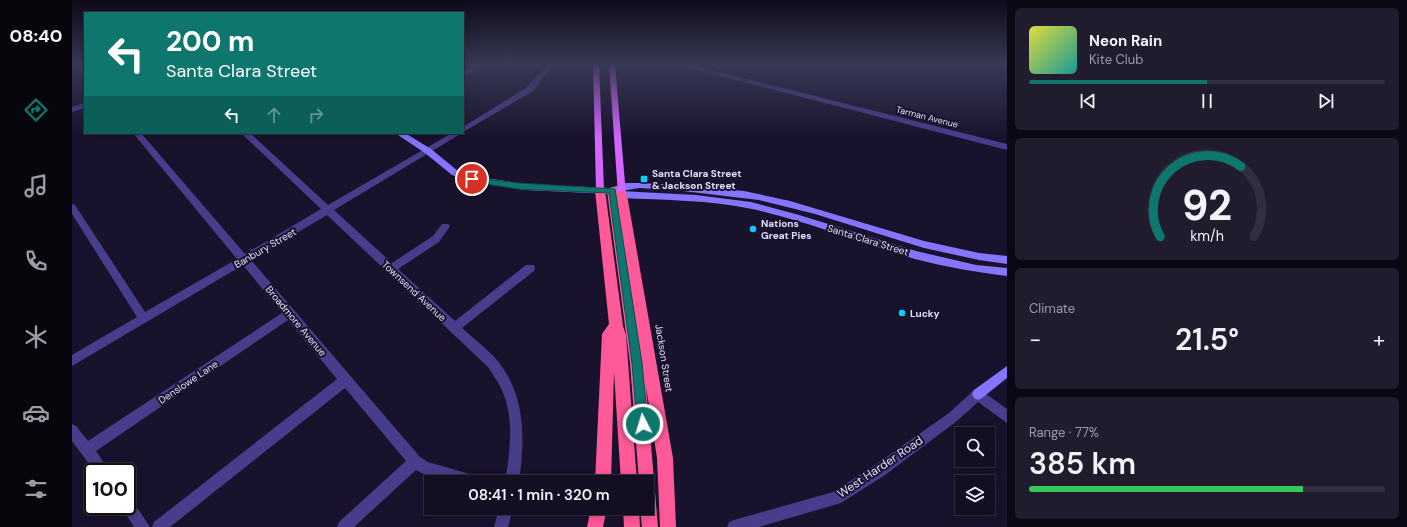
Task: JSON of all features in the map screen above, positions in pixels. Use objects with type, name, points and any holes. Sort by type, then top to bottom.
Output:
[{"type":"highway","points":[[614,191],[616,326],[619,335],[629,475]]},
{"type":"highway","points":[[614,191],[637,363],[646,475]]},
{"type":"highway","name":"Jackson Street","points":[[614,191],[665,458],[668,527]]},
{"type":"highway","points":[[603,475],[609,334],[616,326]]},
{"type":"highway","points":[[594,527],[597,515]]},
{"type":"highway","points":[[631,515],[632,527]]},
{"type":"highway","points":[[649,515],[650,527]]},
{"type":"main road","points":[[599,89],[614,191]]},
{"type":"main road","points":[[612,89],[614,191]]},
{"type":"main road","name":"Santa Clara Street","points":[[401,134],[428,152],[455,173],[482,182],[525,187],[614,191],[747,205],[769,210],[923,257],[1007,272]]},
{"type":"main road","name":"Santa Clara Street","points":[[614,191],[712,189],[738,192],[790,204],[934,248],[1007,260]]},
{"type":"main road","name":"West Harder Road","points":[[978,394],[1007,371]]},
{"type":"street","points":[[464,129],[530,89]]},
{"type":"street","name":"Tarman Avenue","points":[[777,89],[1007,147]]},
{"type":"street","points":[[72,110],[84,105]]},
{"type":"street","name":"Broadmore Avenue","points":[[138,134],[414,462],[425,468],[449,475]]},
{"type":"street","name":"Townsend Avenue","points":[[246,134],[492,363],[507,386],[514,410],[518,445],[513,475]]},
{"type":"street","name":"Banbury Street","points":[[72,361],[456,134]]},
{"type":"street","points":[[72,207],[143,318]]},
{"type":"street","points":[[391,269],[436,239],[444,226]]},
{"type":"street","points":[[454,328],[530,268]]},
{"type":"street","name":"Denslowe Lane","points":[[86,450],[289,314]]},
{"type":"street","points":[[159,527],[345,380]]},
{"type":"street","points":[[978,394],[1007,417]]},
{"type":"street","name":"West Harder Road","points":[[734,527],[836,498],[880,470],[953,417],[978,394]]},
{"type":"street","points":[[72,430],[96,463]]},
{"type":"street","points":[[344,527],[414,462]]},
{"type":"street","points":[[134,515],[143,527]]},
{"type":"street","points":[[501,527],[504,515]]},
{"type":"place","name":"Santa Clara Street & Jackson Street","points":[[644,179]]},
{"type":"place","name":"Nations Great Pies","points":[[753,229]]},
{"type":"place","name":"Lucky","points":[[902,313]]},
{"type":"route","points":[[472,179],[482,182],[518,186],[612,191],[637,363],[643,424]]}]
